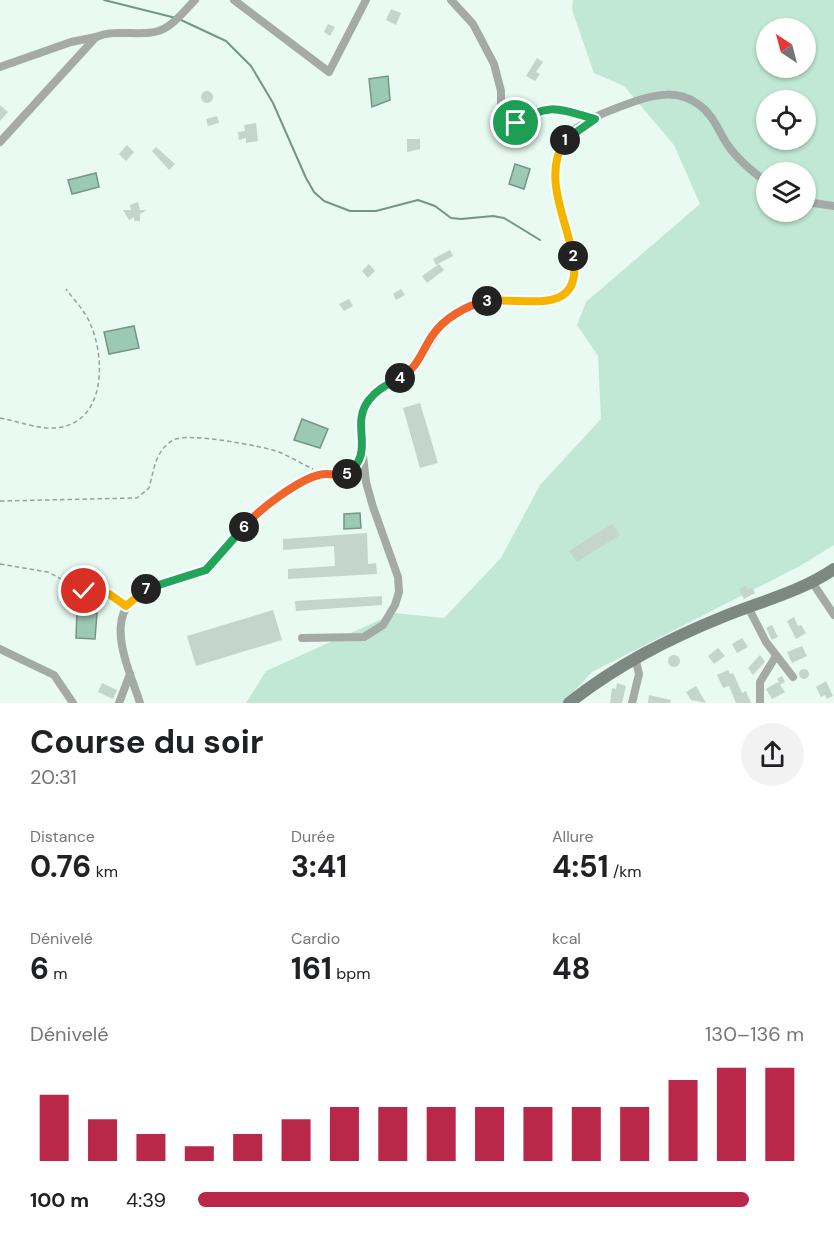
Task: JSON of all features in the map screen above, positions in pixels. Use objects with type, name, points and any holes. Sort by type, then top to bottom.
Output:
[{"type":"street","points":[[0,67],[70,42],[115,32],[156,32],[176,19],[195,0]]},
{"type":"street","points":[[234,0],[329,72],[366,0]]},
{"type":"street","points":[[451,0],[473,24],[494,64],[501,91],[501,113],[506,123],[516,123],[536,110],[555,109],[595,119]]},
{"type":"street","points":[[0,142],[91,46],[96,37]]},
{"type":"street","points":[[302,638],[364,637],[383,625],[395,605],[399,592],[398,577],[368,490],[360,422],[365,405],[381,388],[411,371],[431,337],[447,321],[473,304],[486,301],[542,302],[555,300],[569,291],[576,272],[556,192],[555,161],[565,139],[616,108],[656,95],[673,94],[698,104],[711,117],[740,159],[756,173]]},
{"type":"street","points":[[816,203],[834,206]]},
{"type":"street","points":[[140,703],[120,638],[120,627],[126,606],[141,591],[154,585],[206,570],[257,514],[307,480],[325,474],[348,474],[359,463],[363,455]]},
{"type":"street","points":[[569,703],[635,657],[748,607],[794,592],[834,569]]},
{"type":"street","points":[[812,582],[834,615]]},
{"type":"street","points":[[748,607],[776,656],[793,678]]},
{"type":"street","points":[[0,649],[54,675],[73,703]]},
{"type":"street","points":[[760,703],[760,682],[776,656]]},
{"type":"street","points":[[632,703],[639,674],[635,657]]},
{"type":"street","points":[[119,703],[130,674]]},
{"type":"path","points":[[0,417],[54,428],[69,425],[80,419],[94,404],[100,370],[98,348],[90,322],[66,290]]},
{"type":"path","points":[[0,501],[137,498],[149,488],[152,468],[165,446],[176,438],[189,437],[279,452],[325,474]]},
{"type":"path","points":[[0,564],[48,572],[84,591],[109,594],[126,606]]},
{"type":"shaded area","points":[[573,0],[834,0],[834,545],[800,566],[592,672],[563,703],[246,703],[266,671],[395,613],[444,618],[501,558],[540,485],[601,419],[598,356],[577,325],[586,302],[700,204],[674,145],[624,86],[594,73],[572,10]]},
{"type":"shaded area","points":[[388,76],[390,100],[372,107],[369,79]]},
{"type":"shaded area","points":[[515,164],[530,169],[524,189],[509,184]]},
{"type":"shaded area","points":[[96,173],[99,187],[72,194],[68,180]]},
{"type":"shaded area","points":[[134,326],[139,348],[109,354],[104,332]]},
{"type":"shaded area","points":[[302,419],[328,429],[320,448],[294,440]]},
{"type":"shaded area","points":[[360,513],[361,528],[344,529],[344,514]]},
{"type":"shaded area","points":[[77,611],[97,613],[95,639],[76,638]]},
{"type":"building","points":[[391,9],[401,13],[396,25],[386,20]]},
{"type":"building","points":[[328,24],[335,27],[330,36],[324,32]]},
{"type":"building","points":[[537,58],[543,62],[536,72],[540,74],[535,81],[526,76]]},
{"type":"building","points":[[207,91],[213,97],[207,103],[201,97]]},
{"type":"building","points":[[0,105],[8,112],[0,121]]},
{"type":"building","points":[[217,116],[219,123],[208,126],[206,119]]},
{"type":"building","points":[[256,123],[258,141],[246,143],[246,138],[239,140],[238,132],[245,131],[244,125]]},
{"type":"building","points":[[407,139],[420,139],[420,149],[407,152]]},
{"type":"building","points":[[127,145],[134,152],[126,161],[119,154]]},
{"type":"building","points":[[156,147],[175,164],[169,170],[152,151]]},
{"type":"building","points":[[138,202],[140,210],[147,210],[140,214],[140,221],[134,221],[134,217],[129,220],[123,210],[131,210],[130,205]]},
{"type":"building","points":[[450,250],[453,256],[436,265],[433,259]]},
{"type":"building","points":[[369,264],[375,271],[368,278],[362,271]]},
{"type":"building","points":[[439,264],[444,270],[427,283],[422,276]]},
{"type":"building","points":[[401,289],[405,295],[396,300],[393,294]]},
{"type":"building","points":[[349,299],[353,306],[344,311],[339,304]]},
{"type":"building","points":[[420,403],[438,463],[420,468],[403,408]]},
{"type":"building","points":[[612,524],[620,535],[577,562],[569,551]]},
{"type":"building","points":[[367,533],[368,564],[376,563],[377,574],[288,579],[288,569],[335,566],[334,546],[283,550],[283,539]]},
{"type":"building","points":[[746,586],[748,590],[752,587],[755,593],[744,599],[739,589]]},
{"type":"building","points":[[382,596],[382,605],[296,611],[295,601]]},
{"type":"building","points":[[273,610],[282,640],[196,666],[187,636]]},
{"type":"building","points":[[794,617],[798,626],[801,625],[806,633],[796,639],[787,621]]},
{"type":"building","points":[[772,625],[778,637],[772,640],[766,628]]},
{"type":"building","points":[[742,638],[748,647],[737,653],[732,644]]},
{"type":"building","points":[[802,646],[807,656],[792,663],[787,652]]},
{"type":"building","points":[[718,648],[725,656],[714,664],[708,656]]},
{"type":"building","points":[[676,655],[679,656],[679,666],[672,667],[669,666],[668,659],[669,656]]},
{"type":"building","points":[[760,655],[765,662],[753,675],[748,668]]},
{"type":"building","points":[[804,669],[808,670],[808,678],[804,679],[800,678],[799,674],[800,670]]},
{"type":"building","points":[[728,670],[730,674],[733,673],[742,693],[746,691],[751,703],[736,703],[729,686],[723,688],[717,675]]},
{"type":"building","points":[[782,676],[785,682],[780,685],[785,692],[772,699],[766,689],[778,682],[780,684],[777,679]]},
{"type":"building","points":[[826,681],[833,696],[827,699],[825,695],[821,697],[816,687]]},
{"type":"building","points":[[102,683],[117,690],[113,699],[98,692]]},
{"type":"building","points":[[617,683],[626,686],[622,703],[610,703],[612,688],[616,689]]},
{"type":"building","points":[[696,686],[706,703],[691,700],[686,692]]},
{"type":"building","points":[[649,695],[671,700],[670,703],[648,703]]},
{"type":"waterway","points":[[104,0],[176,18]]},
{"type":"waterway","points":[[181,20],[226,41],[251,66],[273,103],[306,178],[314,192],[324,201],[350,211],[376,211],[418,200],[435,206],[451,218],[493,216],[504,218],[540,240]]},
{"type":"route","points":[[84,591],[109,594],[126,606],[141,591],[154,585],[206,570],[247,523],[268,506],[313,477],[325,474],[342,476],[354,469],[363,455],[360,422],[365,405],[381,388],[411,371],[431,337],[454,315],[473,304],[486,301],[542,302],[555,300],[569,291],[576,272],[571,243],[556,192],[555,161],[565,139],[595,119],[564,110],[546,109],[536,110],[516,123]]}]
